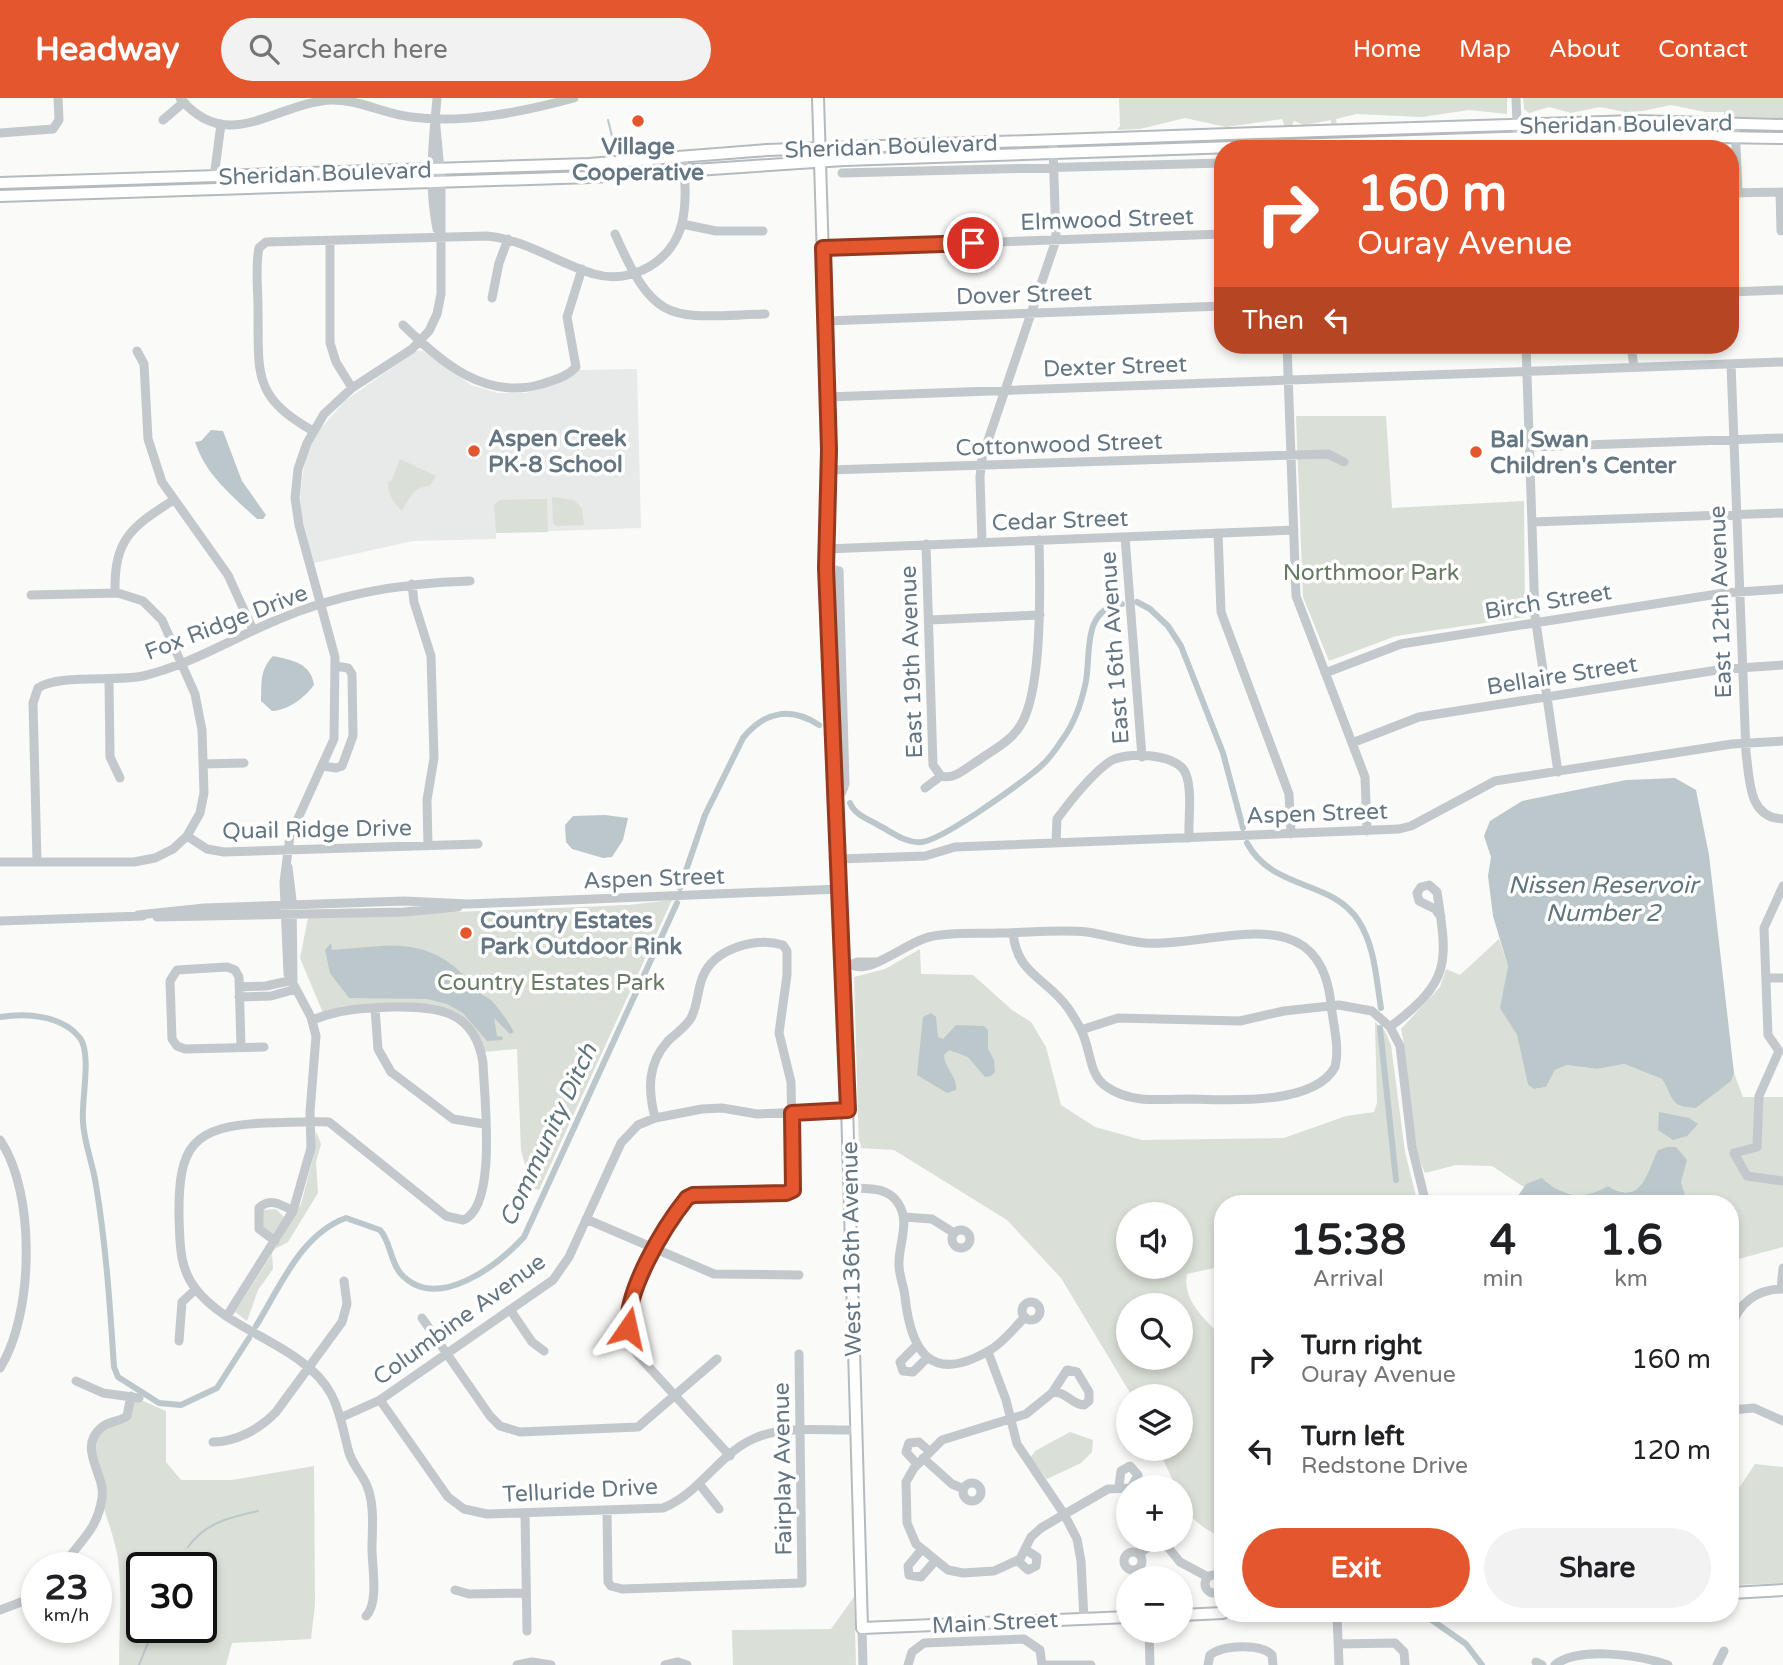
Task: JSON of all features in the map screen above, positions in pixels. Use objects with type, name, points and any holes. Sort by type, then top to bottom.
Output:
[{"type":"main road","name":"West 136th Avenue","points":[[818,98],[829,470],[826,568],[840,889],[848,966],[849,1188],[862,1628]]},
{"type":"main road","name":"Sheridan Boulevard","points":[[0,183],[436,169],[683,158],[820,148],[1636,121],[1783,125]]},
{"type":"main road","name":"Sheridan Boulevard","points":[[1599,140],[1735,135],[1783,138]]},
{"type":"main road","name":"Sheridan Boulevard","points":[[0,196],[437,182],[820,162],[1214,149]]},
{"type":"main road","points":[[1739,1593],[1783,1590]]},
{"type":"main road","points":[[1193,1614],[1214,1613]]},
{"type":"main road","name":"Main Street","points":[[862,1628],[1116,1618]]},
{"type":"street","points":[[0,133],[49,131],[60,125],[58,98]]},
{"type":"street","points":[[227,1316],[293,1211],[310,1159],[317,1046],[312,1020],[286,966],[287,863],[292,831],[323,766],[335,729],[335,666],[333,646],[299,525],[295,498],[298,469],[313,431],[333,404],[420,342],[433,323],[440,304],[435,117],[437,98]]},
{"type":"street","points":[[163,120],[182,100],[202,117],[221,124],[251,124],[298,106],[327,99],[366,104],[408,117],[435,117],[509,114],[574,98]]},
{"type":"street","points":[[1516,98],[1518,140]]},
{"type":"street","points":[[1735,123],[1735,140]]},
{"type":"street","points":[[214,177],[221,124]]},
{"type":"street","points":[[1280,133],[1280,140]]},
{"type":"street","points":[[982,542],[981,466],[1056,240],[1053,141]]},
{"type":"street","points":[[313,431],[290,418],[275,404],[260,374],[259,248],[266,242],[487,236],[508,239],[602,276],[633,274],[662,258],[674,243],[682,224],[683,158]]},
{"type":"street","name":"Sheridan Boulevard","points":[[842,173],[1214,163]]},
{"type":"street","points":[[1739,193],[1782,192],[1782,231]]},
{"type":"street","points":[[682,224],[716,231],[763,231]]},
{"type":"street","points":[[615,233],[633,274],[648,296],[675,313],[696,316],[765,314]]},
{"type":"street","name":"Elmwood Street","points":[[823,248],[1214,234]]},
{"type":"street","points":[[492,298],[508,239]]},
{"type":"street","points":[[248,241],[259,248]]},
{"type":"street","points":[[330,241],[330,343],[336,362],[352,388]]},
{"type":"street","points":[[403,325],[457,371],[493,386],[532,387],[569,374],[577,362],[568,327],[568,307],[582,269]]},
{"type":"street","points":[[1739,292],[1783,290]]},
{"type":"street","name":"Dover Street","points":[[826,321],[1214,306]]},
{"type":"street","points":[[137,351],[144,364],[146,424],[151,453],[172,500],[228,575],[253,630]]},
{"type":"street","points":[[1288,354],[1297,602],[1365,777],[1367,831]]},
{"type":"street","points":[[1526,354],[1536,623],[1558,772]]},
{"type":"street","points":[[1632,354],[1634,367]]},
{"type":"street","name":"Dexter Street","points":[[827,397],[1783,362]]},
{"type":"street","name":"East 12th Avenue","points":[[1731,364],[1745,743],[1755,802],[1764,814],[1783,818]]},
{"type":"street","points":[[1529,447],[1783,438]]},
{"type":"street","name":"Cottonwood Street","points":[[829,470],[1328,454],[1344,462]]},
{"type":"street","points":[[115,593],[116,559],[123,542],[142,520],[172,500]]},
{"type":"street","points":[[1532,522],[1783,513]]},
{"type":"street","name":"Cedar Street","points":[[826,548],[1294,530]]},
{"type":"street","points":[[1218,533],[1221,612],[1288,791],[1291,834]]},
{"type":"street","name":"East 16th Avenue","points":[[1125,537],[1142,757]]},
{"type":"street","points":[[925,788],[941,776],[952,777],[1009,739],[1020,727],[1028,706],[1040,615],[1039,540]]},
{"type":"street","name":"East 19th Avenue","points":[[926,544],[933,765],[941,776]]},
{"type":"street","name":"Fox Ridge Drive","points":[[37,861],[33,703],[35,686],[50,682],[109,681],[145,675],[253,630],[322,605],[412,584],[470,581]]},
{"type":"street","points":[[412,584],[414,602],[431,656],[434,758],[427,800],[428,846]]},
{"type":"street","name":"Birch Street","points":[[1325,673],[1401,644],[1739,591],[1783,589]]},
{"type":"street","points":[[0,862],[145,860],[164,854],[187,836],[202,803],[203,764],[199,706],[162,620],[151,607],[136,597],[115,593],[31,596]]},
{"type":"street","points":[[929,620],[1040,615]]},
{"type":"street","name":"Bellaire Street","points":[[1352,743],[1419,717],[1741,667],[1783,665]]},
{"type":"street","points":[[323,766],[342,766],[353,736],[352,674],[348,668],[335,666]]},
{"type":"street","points":[[109,681],[110,757],[120,778]]},
{"type":"street","name":"Aspen Street","points":[[839,859],[925,856],[955,846],[1367,831],[1411,826],[1495,781],[1745,743],[1783,741]]},
{"type":"street","points":[[1056,843],[1057,819],[1108,763],[1121,758],[1142,757],[1170,758],[1182,767],[1187,779],[1189,838]]},
{"type":"street","points":[[203,764],[244,763]]},
{"type":"street","name":"Quail Ridge Drive","points":[[187,836],[215,851],[478,844]]},
{"type":"street","points":[[1783,886],[1764,928],[1768,1035],[1781,1052],[1759,1096],[1757,1147],[1734,1153],[1747,1176],[1783,1181]]},
{"type":"street","name":"Aspen Street","points":[[0,920],[138,915],[204,908],[288,910],[404,901],[469,904],[840,889]]},
{"type":"street","points":[[1390,1027],[1416,1008],[1436,984],[1444,955],[1441,918]]},
{"type":"street","points":[[848,966],[870,967],[905,943],[943,935],[1013,933],[1077,932],[1148,943],[1252,932],[1278,934],[1304,948],[1318,962],[1329,985],[1336,1055],[1331,1074],[1319,1083],[1282,1096],[1251,1100],[1142,1099],[1112,1090],[1096,1076],[1080,1030],[1060,999],[1021,962],[1013,933]]},
{"type":"street","points":[[655,1118],[649,1089],[652,1069],[662,1050],[694,1013],[708,968],[723,953],[740,946],[783,945],[787,951],[787,975],[779,1033],[790,1074],[794,1185],[786,1193],[693,1195],[687,1198],[654,1250],[631,1302],[628,1328],[637,1354],[730,1456]]},
{"type":"street","points":[[241,1047],[237,973],[227,967],[181,968],[173,973],[170,981],[172,1039],[177,1046],[185,1049],[264,1047]]},
{"type":"street","points":[[1766,978],[1783,978]]},
{"type":"street","points":[[239,997],[295,985]]},
{"type":"street","points":[[239,987],[273,990]]},
{"type":"street","points":[[1080,1030],[1118,1018],[1240,1021],[1284,1011],[1331,1006],[1366,1008],[1390,1027],[1400,1046],[1412,1147],[1424,1195]]},
{"type":"street","points":[[375,1007],[378,1049],[391,1072],[453,1119],[484,1124]]},
{"type":"street","points":[[312,1020],[345,1009],[435,1008],[453,1015],[468,1027],[482,1054],[484,1192],[473,1214],[460,1223],[446,1216],[351,1142],[334,1124],[311,1122],[228,1125],[202,1138],[189,1152],[178,1182],[180,1247],[185,1272],[196,1289],[227,1316],[307,1366],[329,1388],[342,1416],[348,1449],[366,1483],[371,1500],[372,1600],[366,1616]]},
{"type":"street","name":"Columbine Avenue","points":[[342,1416],[380,1400],[511,1311],[558,1274],[621,1143],[638,1125],[655,1118],[702,1109],[723,1108],[757,1114],[848,1110]]},
{"type":"street","points":[[0,1140],[13,1162],[21,1186],[26,1236],[19,1322],[12,1346],[0,1368]]},
{"type":"street","points":[[849,1188],[888,1193],[898,1203],[904,1217],[900,1271],[907,1325],[916,1346],[927,1358],[952,1363],[988,1352],[1025,1317]]},
{"type":"street","points":[[275,1241],[259,1228],[259,1208],[265,1203],[274,1203],[293,1211]]},
{"type":"street","points":[[904,1217],[932,1219],[954,1233]]},
{"type":"street","points":[[586,1219],[714,1274],[799,1275]]},
{"type":"street","points":[[1739,1309],[1749,1298],[1763,1291],[1782,1289],[1783,1268]]},
{"type":"street","points":[[213,1443],[236,1438],[265,1422],[346,1314],[344,1281]]},
{"type":"street","points":[[179,1341],[180,1306],[196,1289]]},
{"type":"street","points":[[511,1311],[532,1342],[544,1350]]},
{"type":"street","points":[[422,1318],[489,1416],[512,1431],[628,1430],[645,1424],[717,1359]]},
{"type":"street","points":[[916,1346],[900,1362],[903,1371],[913,1372],[927,1358]]},
{"type":"street","points":[[988,1352],[1025,1458],[1064,1514],[1079,1546],[1084,1619]]},
{"type":"street","name":"Fairplay Avenue","points":[[607,1511],[609,1589],[804,1585],[799,1354]]},
{"type":"street","points":[[1052,1393],[1066,1395],[1081,1405],[1089,1401],[1090,1394],[1077,1372],[1070,1370],[1064,1373],[1052,1393],[1033,1410],[942,1440],[923,1457],[906,1482],[907,1523],[912,1538],[935,1562],[948,1570],[963,1573],[994,1571],[1018,1560],[1036,1531],[1108,1489],[1116,1488]]},
{"type":"street","points":[[75,1552],[90,1534],[102,1502],[102,1483],[91,1451],[94,1438],[103,1425],[127,1416],[135,1397],[100,1392],[76,1381]]},
{"type":"street","name":"Telluride Drive","points":[[380,1400],[453,1502],[478,1513],[525,1514],[663,1508],[700,1485],[730,1456],[762,1435],[855,1430]]},
{"type":"street","points":[[1739,1409],[1754,1408],[1783,1421]]},
{"type":"street","points":[[923,1457],[952,1484],[964,1489]]},
{"type":"street","points":[[700,1485],[719,1509]]},
{"type":"street","points":[[525,1514],[527,1631]]},
{"type":"street","points":[[922,1549],[908,1566],[911,1577],[921,1577],[935,1562]]},
{"type":"street","points":[[1018,1560],[1028,1570],[1036,1566],[1037,1557],[1026,1550]]},
{"type":"street","points":[[1171,1552],[1180,1562],[1208,1577]]},
{"type":"street","points":[[455,1590],[468,1594],[526,1593]]},
{"type":"street","points":[[0,1610],[21,1603]]},
{"type":"street","points":[[1337,1622],[1339,1665]]},
{"type":"street","name":"West 136th Avenue","points":[[862,1628],[863,1665]]},
{"type":"street","points":[[908,1665],[912,1652],[924,1643],[1024,1639],[1040,1650],[1044,1665],[1091,1665]]},
{"type":"street","points":[[1149,1643],[1150,1665]]},
{"type":"street","points":[[1338,1644],[1395,1643],[1404,1652],[1405,1665]]},
{"type":"street","points":[[1208,1665],[1210,1654],[1219,1649],[1261,1648],[1272,1655],[1273,1665]]},
{"type":"street","points":[[1717,1665],[1724,1651]]},
{"type":"street","points":[[1555,1665],[1573,1657],[1618,1655],[1668,1665]]},
{"type":"street","points":[[517,1665],[532,1662],[551,1665]]},
{"type":"street","points":[[665,1665],[678,1662],[687,1665]]},
{"type":"shaded area","name":"Aspen Creek PK-8 School","points":[[416,351],[423,351],[471,385],[498,393],[526,393],[547,387],[571,377],[578,370],[637,369],[641,528],[496,533],[496,539],[413,541],[314,563],[301,513],[300,493],[305,460],[312,443],[321,428],[346,400]]},
{"type":"green space","points":[[1119,98],[1507,98],[1507,114],[1469,110],[1422,117],[1356,114],[1336,119],[1337,125],[1331,126],[1331,120],[1305,125],[1294,121],[1291,127],[1285,127],[1282,119],[1226,127],[1185,118],[1140,129],[1117,130],[1120,126]]},
{"type":"green space","points":[[1523,98],[1783,98],[1783,118],[1724,117],[1724,112],[1705,112],[1671,105],[1643,111],[1625,112],[1600,107],[1571,113],[1549,107],[1529,113],[1524,109]]},
{"type":"green space","name":"Northmoor Park","points":[[1296,416],[1386,416],[1392,508],[1524,501],[1525,617],[1396,636],[1329,661],[1303,597]]},
{"type":"green space","points":[[400,459],[436,476],[430,486],[420,488],[413,494],[402,511],[392,498],[388,482],[392,480]]},
{"type":"green space","points":[[552,497],[574,500],[582,509],[584,525],[556,526],[553,523]]},
{"type":"green space","points":[[547,499],[548,532],[496,533],[494,505],[499,500]]},
{"type":"green space","name":"Country Estates Park","points":[[672,900],[539,1190],[531,1188],[521,1150],[517,1049],[483,1052],[464,1024],[435,1005],[344,1006],[323,1013],[300,958],[308,918],[628,905]]},
{"type":"green space","points":[[1499,939],[1508,966],[1501,1008],[1517,1035],[1528,1085],[1534,1089],[1546,1087],[1555,1070],[1567,1065],[1597,1069],[1624,1064],[1662,1079],[1673,1101],[1681,1106],[1696,1108],[1730,1081],[1734,1073],[1743,1097],[1783,1097],[1783,1247],[1739,1259],[1739,1195],[1685,1195],[1676,1147],[1658,1150],[1642,1183],[1630,1192],[1608,1186],[1588,1194],[1568,1193],[1526,1184],[1524,1187],[1492,1166],[1456,1165],[1425,1173],[1414,1138],[1401,1029],[1440,987],[1446,969],[1460,975]]},
{"type":"green space","points":[[920,949],[921,974],[973,975],[1012,1010],[1031,1022],[1046,1047],[1061,1105],[1095,1127],[1142,1140],[1284,1138],[1346,1116],[1374,1112],[1377,1103],[1375,1022],[1385,1031],[1391,1045],[1405,1152],[1416,1195],[1214,1195],[1214,1268],[1193,1273],[1193,1202],[1116,1202],[1116,1279],[1186,1279],[1188,1293],[1116,1293],[1116,1369],[1061,1278],[1007,1220],[894,1150],[859,1148],[854,977],[885,969]]},
{"type":"green space","points":[[316,1131],[321,1144],[316,1162],[318,1193],[288,1242],[275,1249],[301,1204],[313,1158]]},
{"type":"green space","points":[[276,1209],[284,1217],[273,1234],[262,1230],[262,1210]]},
{"type":"green space","points":[[272,1254],[273,1269],[258,1290],[247,1321],[235,1312]]},
{"type":"green space","points":[[1193,1303],[1214,1329],[1214,1534],[1193,1518],[1193,1475],[1170,1475],[1164,1461],[1193,1461],[1193,1384],[1125,1384],[1116,1370],[1193,1370]]},
{"type":"green space","points":[[132,1396],[166,1411],[166,1462],[181,1480],[232,1480],[314,1466],[315,1604],[311,1639],[232,1643],[226,1665],[119,1665],[119,1568],[113,1536],[97,1485],[93,1451],[96,1436],[108,1426],[124,1422]]},
{"type":"green space","points":[[1070,1432],[1093,1440],[1092,1452],[1081,1463],[1047,1479],[1030,1458],[1035,1451]]},
{"type":"green space","points":[[1755,1464],[1783,1467],[1783,1583],[1739,1585],[1739,1488]]},
{"type":"green space","points":[[854,1597],[856,1665],[733,1665],[732,1630],[831,1629]]},
{"type":"water","points":[[211,430],[223,431],[242,481],[266,515],[263,519],[257,519],[238,502],[206,465],[195,442],[201,441]]},
{"type":"water","points":[[273,656],[305,667],[314,685],[296,702],[272,711],[261,701],[263,672]]},
{"type":"water","name":"Nissen Reservoir Number 2","points":[[1675,778],[1696,790],[1709,855],[1734,1073],[1731,1081],[1696,1108],[1681,1106],[1673,1101],[1662,1079],[1624,1064],[1597,1069],[1567,1065],[1555,1070],[1546,1087],[1534,1089],[1528,1085],[1517,1035],[1500,1008],[1508,966],[1493,916],[1488,876],[1491,857],[1484,836],[1490,821],[1522,801],[1626,780]]},
{"type":"water","points":[[605,815],[628,818],[623,840],[612,857],[603,858],[572,849],[566,842],[565,825],[573,816]]},
{"type":"water","points":[[331,943],[332,950],[395,946],[413,947],[429,952],[462,973],[480,993],[492,1001],[514,1032],[510,1034],[494,1018],[497,1036],[503,1037],[502,1040],[487,1041],[463,1013],[447,1004],[427,999],[349,998],[330,973],[325,950]]},
{"type":"water","points":[[931,1013],[936,1017],[938,1037],[943,1039],[956,1025],[984,1026],[988,1030],[988,1049],[994,1060],[995,1072],[985,1077],[968,1057],[949,1050],[944,1055],[956,1090],[947,1093],[917,1075],[923,1017]]},
{"type":"water","points":[[1659,1112],[1689,1118],[1698,1124],[1687,1136],[1673,1140],[1658,1130]]},
{"type":"water","points":[[1676,1147],[1687,1160],[1681,1182],[1685,1195],[1582,1195],[1608,1186],[1620,1192],[1637,1189],[1647,1175],[1658,1150]]},
{"type":"water","points":[[1542,1178],[1565,1193],[1582,1195],[1519,1195],[1526,1184]]},
{"type":"waterway","points":[[608,120],[613,140]]},
{"type":"waterway","name":"Community Ditch","points":[[1137,602],[1150,609],[1168,626],[1181,646],[1223,753],[1243,828]]},
{"type":"waterway","name":"Community Ditch","points":[[850,803],[858,813],[894,834],[910,841],[922,842],[962,823],[1011,789],[1042,765],[1066,734],[1084,689],[1094,623],[1100,614],[1122,604]]},
{"type":"waterway","name":"Community Ditch","points":[[680,888],[705,815],[743,738],[760,722],[778,715],[798,715],[819,725]]},
{"type":"waterway","name":"Community Ditch","points":[[1247,843],[1258,858],[1272,870],[1333,897],[1347,907],[1358,920],[1371,951],[1381,1008]]},
{"type":"waterway","name":"Community Ditch","points":[[256,1326],[304,1249],[316,1236],[346,1218],[380,1230],[401,1274],[416,1285],[432,1289],[466,1281],[499,1260],[524,1237],[677,903]]},
{"type":"waterway","name":"Community Ditch","points":[[0,1017],[21,1015],[54,1020],[72,1030],[83,1045],[86,1066],[84,1130],[95,1177],[114,1367],[118,1377],[159,1403],[181,1405],[217,1388],[249,1338]]},
{"type":"waterway","name":"Community Ditch","points":[[1380,1028],[1396,1180]]},
{"type":"waterway","points":[[188,1547],[210,1527],[258,1511]]},
{"type":"waterway","points":[[1435,1622],[1466,1644],[1482,1665]]},
{"type":"waterway","points":[[139,1665],[148,1643]]},
{"type":"place","name":"Village Cooperative","points":[[638,121]]},
{"type":"place","name":"Aspen Creek PK-8 School","points":[[474,451]]},
{"type":"place","name":"Bal Swan Children's Center","points":[[1476,452]]},
{"type":"place","name":"Country Estates Park Outdoor Rink","points":[[466,933]]},
{"type":"route","points":[[628,1328],[631,1302],[659,1239],[687,1198],[693,1195],[786,1193],[793,1190],[792,1113],[848,1110],[826,568],[829,450],[823,248],[973,243]]}]
